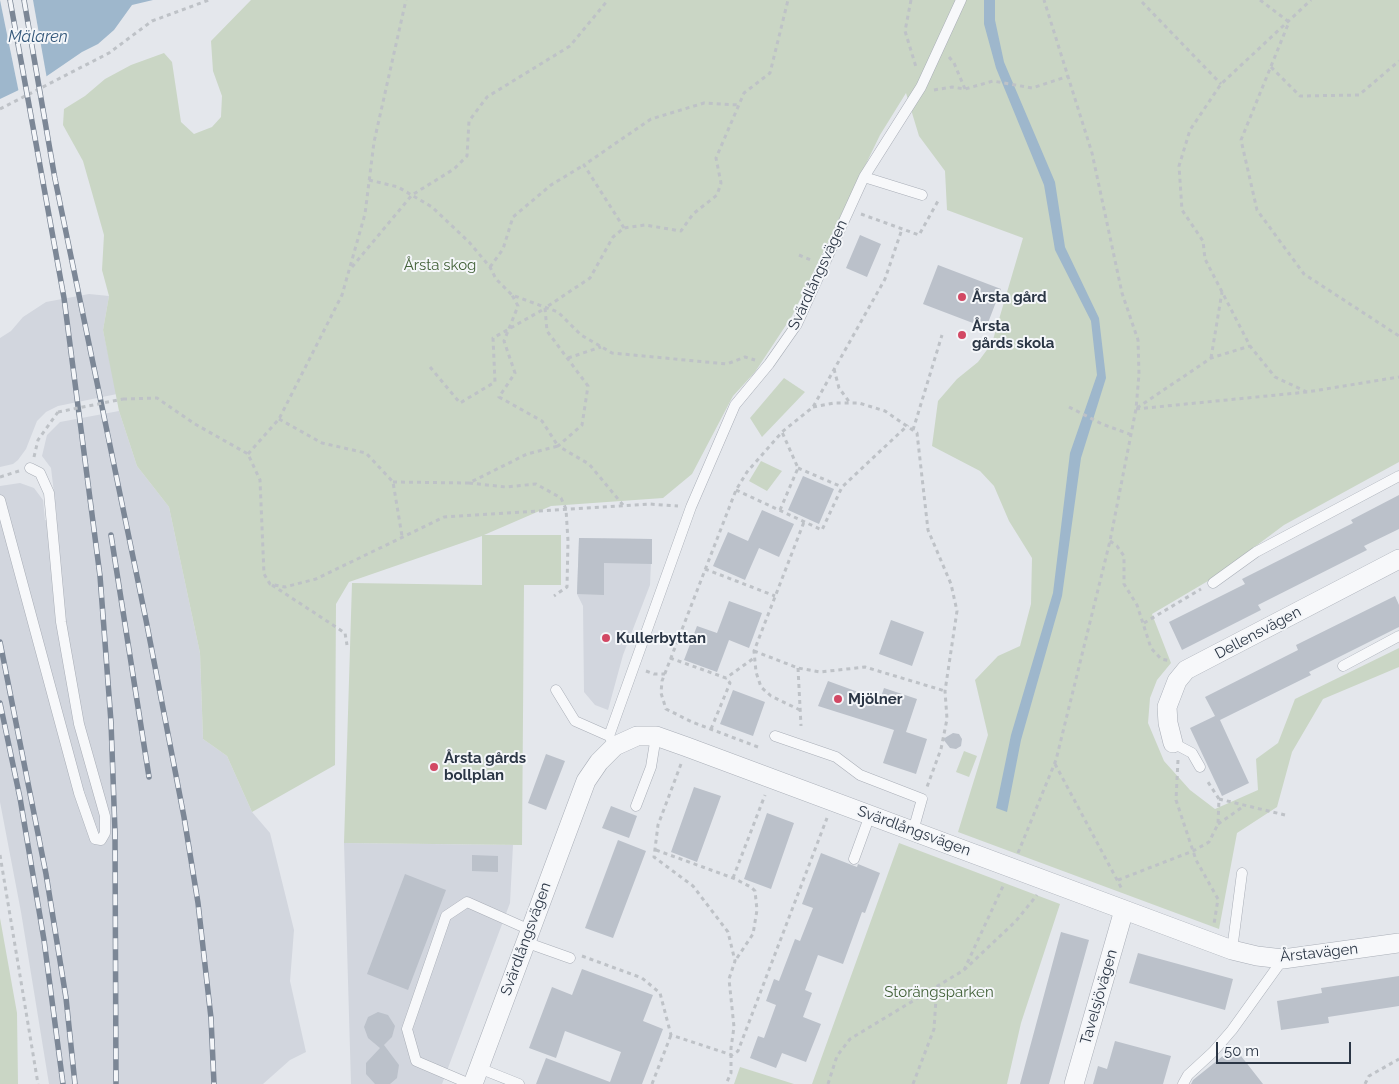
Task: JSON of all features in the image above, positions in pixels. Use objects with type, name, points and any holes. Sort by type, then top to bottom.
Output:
[{"type":"street","name":"Dellensvägen","points":[[1173,743],[1168,723],[1167,708],[1177,681],[1186,670],[1399,559]]},
{"type":"street","name":"Svärdlångsvägen","points":[[474,1079],[586,780],[612,741],[637,736],[656,736],[687,747],[1211,942]]},
{"type":"street","name":"Tavelsjövägen","points":[[1074,1084],[1124,910]]},
{"type":"street","name":"Årstavägen","points":[[1211,942],[1232,950],[1257,956],[1283,959],[1399,944]]},
{"type":"lane","name":"Svärdlångsvägen","points":[[612,741],[634,666],[691,507],[735,405],[769,364],[797,324],[864,178],[919,89],[941,46],[961,0]]},
{"type":"lane","points":[[864,178],[922,195]]},
{"type":"lane","points":[[0,500],[78,792],[95,839],[101,840],[105,832],[105,816],[78,724],[61,622],[49,493],[40,472],[30,468]]},
{"type":"lane","points":[[1213,583],[1256,552],[1399,476]]},
{"type":"lane","points":[[1343,666],[1399,636]]},
{"type":"lane","points":[[556,690],[575,721],[612,741]]},
{"type":"lane","points":[[636,806],[651,767],[656,736]]},
{"type":"lane","points":[[776,736],[836,757],[860,775],[922,800],[913,831]]},
{"type":"lane","points":[[1173,743],[1192,753],[1200,767]]},
{"type":"lane","points":[[854,859],[870,815]]},
{"type":"lane","points":[[1232,950],[1242,873]]},
{"type":"lane","points":[[519,1084],[474,1079],[416,1061],[407,1029],[446,916],[467,902],[570,958]]},
{"type":"lane","points":[[1183,1084],[1188,1075],[1213,1052],[1232,1030],[1283,959]]},
{"type":"path","points":[[0,109],[109,53],[152,20],[208,0]]},
{"type":"path","points":[[248,454],[279,419],[342,295],[365,214],[374,142],[406,0]]},
{"type":"path","points":[[350,269],[412,195],[454,169],[467,156],[469,121],[487,97],[570,46],[608,0]]},
{"type":"path","points":[[430,367],[460,403],[495,382],[493,338],[545,308],[590,278],[613,238],[624,228],[645,225],[681,231],[693,214],[717,195],[721,183],[716,158],[744,93],[770,73],[788,0]]},
{"type":"path","points":[[911,0],[905,31],[919,89],[952,87],[965,89],[993,81],[1032,88],[1069,76]]},
{"type":"path","points":[[964,970],[1012,867],[1055,764],[1110,542],[1132,435],[1139,374],[1138,340],[1122,293],[1092,153],[1044,0]]},
{"type":"path","points":[[1260,0],[1289,22]]},
{"type":"path","points":[[1307,392],[1275,377],[1250,346],[1205,259],[1203,241],[1182,210],[1179,166],[1190,130],[1221,84],[1311,0]]},
{"type":"path","points":[[1142,2],[1221,84]]},
{"type":"path","points":[[1289,22],[1241,140],[1257,210],[1304,274],[1399,336]]},
{"type":"path","points":[[941,46],[954,63],[965,89]]},
{"type":"path","points":[[1271,67],[1300,96],[1359,95],[1399,61]]},
{"type":"path","points":[[490,267],[503,249],[513,217],[551,185],[651,120],[704,103],[739,105]]},
{"type":"path","points":[[584,165],[624,228]]},
{"type":"path","points":[[369,180],[398,187],[432,207],[469,242],[490,267],[496,279],[512,295],[518,306],[504,341],[515,373],[499,397],[542,421],[558,446],[589,464],[624,505]]},
{"type":"path","points":[[850,208],[919,236],[938,201],[922,195]]},
{"type":"path","points":[[758,748],[666,709],[661,694],[665,674],[736,490],[747,472],[782,432],[812,407],[885,279],[902,229]]},
{"type":"path","points":[[1211,358],[1222,291]]},
{"type":"path","points":[[512,295],[558,312],[581,335],[612,353],[727,364],[745,357],[769,364]]},
{"type":"path","points":[[469,483],[519,457],[558,446],[582,425],[588,386],[547,330],[545,308]]},
{"type":"path","points":[[913,430],[942,335]]},
{"type":"path","points":[[1136,409],[1211,358],[1250,346]]},
{"type":"path","points":[[568,358],[602,347]]},
{"type":"path","points":[[834,368],[838,388],[850,403]]},
{"type":"path","points":[[1136,409],[1307,392],[1399,378]]},
{"type":"path","points":[[0,477],[30,468],[38,440],[58,412],[123,399],[156,398],[195,424],[248,454],[260,480],[264,574],[270,584],[345,633],[347,645]]},
{"type":"path","points":[[812,407],[859,403],[885,411],[917,433],[928,530],[951,584],[957,611],[946,691],[947,719],[941,749],[922,800]]},
{"type":"path","points":[[1069,407],[1102,424],[1132,435]]},
{"type":"path","points":[[279,419],[322,443],[366,453],[393,482],[402,536]]},
{"type":"path","points":[[736,490],[822,530],[842,487],[908,425]]},
{"type":"path","points":[[782,432],[798,468],[842,487]]},
{"type":"path","points":[[780,510],[798,468]]},
{"type":"path","points":[[393,482],[469,483],[506,487],[536,484],[561,498],[566,509],[568,541],[567,587],[554,596]]},
{"type":"path","points":[[270,584],[285,587],[316,579],[444,517],[624,505],[649,504],[691,507]]},
{"type":"path","points":[[800,710],[771,696],[762,687],[756,672],[754,651],[804,522]]},
{"type":"path","points":[[1110,542],[1117,546],[1124,556],[1126,566],[1124,584],[1144,623],[1151,648],[1161,659],[1173,661]]},
{"type":"path","points":[[705,569],[775,596]]},
{"type":"path","points":[[1144,623],[1213,583]]},
{"type":"path","points":[[754,651],[798,668],[820,672],[865,667],[946,691]]},
{"type":"path","points":[[670,658],[726,678],[730,683],[711,729]]},
{"type":"path","points":[[726,678],[755,658]]},
{"type":"path","points":[[634,666],[654,674],[665,674]]},
{"type":"path","points":[[798,668],[801,726]]},
{"type":"path","points":[[1173,743],[1178,760],[1176,800],[1193,851],[1218,898],[1211,942]]},
{"type":"path","points":[[687,747],[658,825],[654,857],[693,886],[712,908],[728,932],[735,960]]},
{"type":"path","points":[[1055,764],[1126,895],[1124,910]]},
{"type":"path","points":[[1118,880],[1193,851],[1209,842],[1218,824],[1219,799],[1200,767]]},
{"type":"path","points":[[733,878],[771,778]]},
{"type":"path","points":[[1219,799],[1285,815]]},
{"type":"path","points":[[732,1055],[738,1051],[834,801]]},
{"type":"path","points":[[1218,824],[1245,805]]},
{"type":"path","points":[[656,850],[733,878],[755,891],[757,910],[752,934],[735,960],[729,979],[734,1027],[730,1048],[732,1055],[731,1073],[726,1084]]},
{"type":"path","points":[[0,855],[37,1083]]},
{"type":"path","points":[[828,1084],[837,1056],[850,1039],[964,970],[1016,921],[1048,881]]},
{"type":"path","points":[[570,958],[582,956],[642,978],[660,993],[671,1035],[652,1084]]},
{"type":"path","points":[[913,1084],[934,1029],[936,999],[940,985]]},
{"type":"path","points":[[671,1035],[732,1055]]},
{"type":"path","points":[[1365,1084],[1369,1076],[1399,1059]]},
{"type":"shaded area","points":[[89,294],[109,296],[103,330],[117,394],[58,406],[46,412],[37,421],[26,449],[18,460],[13,464],[0,467],[0,338],[11,331],[23,317],[46,302]]},
{"type":"shaded area","points":[[119,411],[137,466],[169,507],[200,653],[203,739],[227,756],[252,812],[270,833],[294,930],[290,981],[306,1052],[290,1060],[263,1084],[49,1084],[21,912],[0,802],[0,486],[20,483],[34,488],[43,500],[45,520],[57,518],[51,468],[42,456],[47,435],[60,422]]},
{"type":"shaded area","name":"Kullerbyttan","points":[[579,538],[652,539],[650,585],[623,655],[608,710],[595,705],[584,692],[583,606],[577,594]]},
{"type":"shaded area","points":[[344,843],[513,845],[510,903],[442,1084],[351,1084]]},
{"type":"green space","name":"Årsta skog","points":[[251,0],[1399,0],[1399,462],[1284,525],[1213,578],[1152,614],[1171,663],[1157,680],[1150,698],[1148,723],[1164,761],[1190,790],[1215,809],[1258,790],[1256,759],[1278,743],[1295,699],[1399,648],[1399,667],[1323,699],[1292,752],[1277,807],[1237,833],[1219,929],[958,832],[988,735],[975,680],[998,656],[1020,646],[1031,604],[1032,558],[1009,521],[994,486],[980,471],[932,446],[938,401],[957,379],[978,362],[992,343],[1023,238],[947,210],[945,171],[919,136],[906,93],[880,135],[792,316],[755,372],[733,396],[692,474],[663,498],[551,506],[484,535],[561,535],[561,585],[524,585],[522,845],[344,843],[352,583],[482,585],[482,536],[349,582],[336,604],[335,765],[252,812],[227,756],[203,739],[200,653],[169,507],[137,466],[119,411],[103,330],[109,296],[102,270],[104,235],[83,161],[63,125],[64,109],[85,96],[105,79],[131,65],[164,53],[172,62],[181,122],[194,134],[212,127],[221,117],[222,96],[213,71],[211,41]]},
{"type":"green space","points":[[784,378],[805,392],[762,437],[750,418]]},
{"type":"green space","points":[[761,461],[782,471],[767,491],[749,481]]},
{"type":"green space","points":[[964,751],[977,756],[969,777],[956,772]]},
{"type":"green space","name":"Storängsparken","points":[[899,843],[1060,904],[1021,1023],[1007,1084],[812,1084]]},
{"type":"green space","points":[[0,918],[17,1013],[18,1084],[0,1084]]},
{"type":"green space","points":[[740,1067],[794,1084],[734,1084]]},
{"type":"water","name":"Mälaren","points":[[0,0],[153,0],[132,5],[114,30],[98,44],[82,52],[44,78],[0,99]]},
{"type":"water","points":[[984,0],[995,0],[995,20],[1004,62],[1055,182],[1065,247],[1099,318],[1106,378],[1081,458],[1062,596],[1021,740],[1007,812],[996,808],[1011,735],[1053,593],[1070,453],[1097,375],[1091,321],[1055,250],[1044,185],[996,68],[984,24]]},
{"type":"pier","points":[[0,0],[33,0],[47,79],[19,93]]},
{"type":"building","points":[[860,235],[881,244],[867,277],[846,268]]},
{"type":"building","name":"Årsta gård","points":[[938,265],[1001,289],[986,328],[923,304]]},
{"type":"building","points":[[803,476],[834,489],[819,524],[788,510]]},
{"type":"building","points":[[1399,495],[1399,529],[1364,546],[1367,550],[1258,605],[1261,610],[1182,650],[1169,622],[1245,584],[1242,579],[1353,523],[1351,520]]},
{"type":"building","points":[[762,510],[794,524],[779,557],[759,548],[745,580],[713,566],[728,532],[748,541]]},
{"type":"building","points":[[579,538],[652,539],[652,564],[604,563],[604,595],[577,594]]},
{"type":"building","points":[[1395,596],[1399,605],[1399,627],[1309,672],[1311,675],[1220,720],[1249,783],[1222,796],[1190,728],[1215,716],[1205,697],[1298,650],[1296,645]]},
{"type":"building","points":[[729,601],[762,613],[749,648],[729,640],[717,672],[684,660],[697,626],[717,633]]},
{"type":"building","points":[[891,620],[924,632],[912,666],[879,654]]},
{"type":"building","points":[[828,681],[880,700],[884,688],[917,699],[906,732],[927,739],[916,774],[883,763],[894,730],[818,706]]},
{"type":"building","points":[[733,690],[765,702],[753,736],[720,724]]},
{"type":"building","points":[[953,733],[959,734],[962,739],[961,746],[956,749],[950,748],[943,739]]},
{"type":"building","points":[[546,754],[565,761],[546,810],[528,803]]},
{"type":"building","points":[[694,787],[721,796],[697,862],[671,852]]},
{"type":"building","points":[[611,806],[637,816],[629,838],[602,828]]},
{"type":"building","points":[[767,813],[794,823],[771,889],[744,879]]},
{"type":"building","points":[[618,840],[646,851],[613,938],[585,928]]},
{"type":"building","points":[[821,853],[857,867],[858,864],[880,873],[865,913],[862,912],[843,964],[818,955],[805,990],[812,993],[803,1017],[821,1024],[806,1062],[782,1053],[776,1068],[750,1058],[758,1036],[764,1038],[776,1005],[766,1001],[774,979],[779,981],[795,939],[800,941],[813,908],[802,904]]},
{"type":"building","points":[[472,855],[498,856],[498,872],[472,871]]},
{"type":"building","points":[[405,874],[446,890],[408,990],[367,974]]},
{"type":"building","points":[[1061,932],[1089,940],[1049,1084],[1020,1084]]},
{"type":"building","points":[[1138,953],[1233,979],[1225,1010],[1129,983]]},
{"type":"building","points":[[582,969],[653,995],[643,1021],[663,1029],[642,1084],[536,1084],[546,1058],[610,1082],[621,1052],[565,1031],[556,1058],[529,1048],[552,987],[572,995]]},
{"type":"building","points":[[1399,976],[1399,1006],[1328,1017],[1329,1023],[1281,1030],[1277,1001],[1322,993],[1321,988]]},
{"type":"building","points":[[378,1012],[388,1015],[395,1026],[392,1037],[384,1045],[399,1065],[397,1078],[390,1084],[375,1084],[366,1074],[366,1063],[380,1048],[368,1038],[364,1027],[368,1017]]},
{"type":"building","points":[[1115,1041],[1171,1056],[1163,1084],[1093,1084],[1098,1066],[1107,1069]]},
{"type":"building","points":[[1234,1047],[1263,1084],[1191,1084],[1193,1080]]},
{"type":"railway","points":[[10,0],[64,298],[100,576],[111,722],[115,832],[116,1084]]},
{"type":"railway","points":[[24,0],[55,179],[146,620],[184,817],[198,903],[211,1018],[214,1084]]},
{"type":"railway","points":[[111,535],[149,777]]},
{"type":"railway","points":[[0,642],[46,874],[66,998],[75,1084]]},
{"type":"railway","points":[[0,703],[20,798],[44,940],[63,1084]]},
{"type":"place","name":"Årsta gård","points":[[962,297]]},
{"type":"place","name":"Årsta gårds skola","points":[[962,335]]},
{"type":"place","name":"Kullerbyttan","points":[[606,638]]},
{"type":"place","name":"Mjölner","points":[[838,699]]},
{"type":"place","name":"Årsta gårds bollplan","points":[[434,767]]}]
